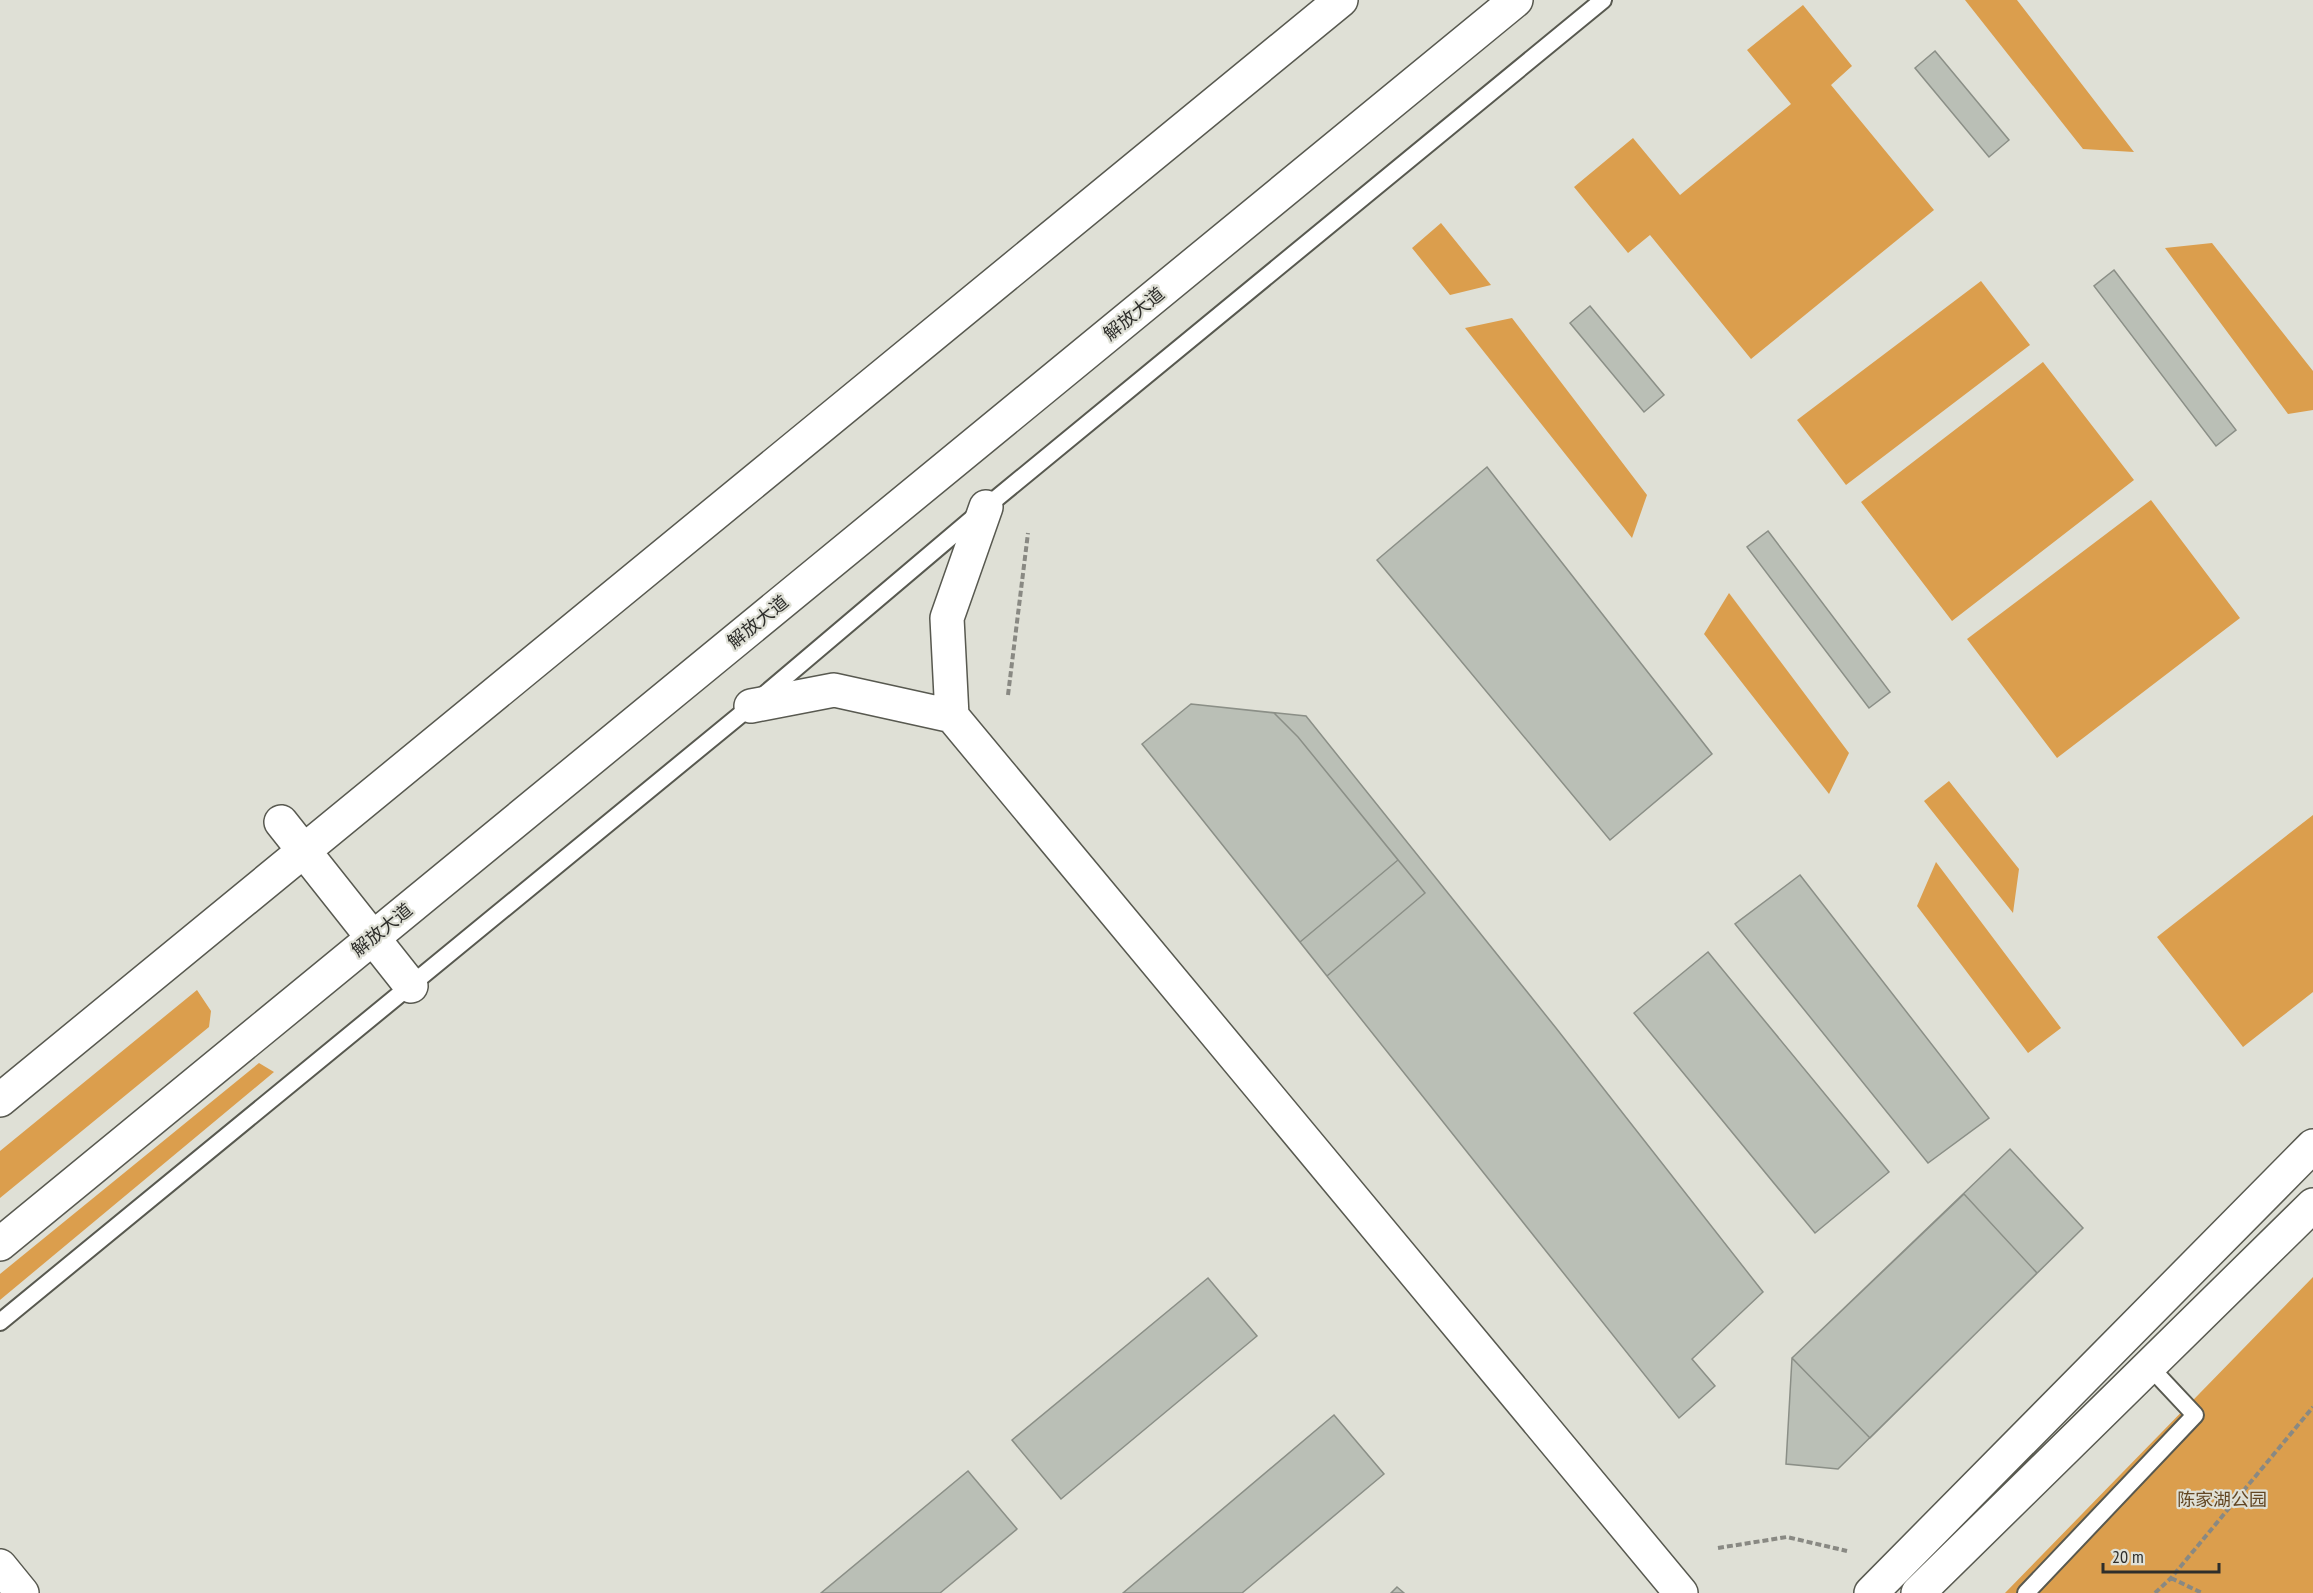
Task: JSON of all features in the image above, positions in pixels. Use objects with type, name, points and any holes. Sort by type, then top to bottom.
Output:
[{"type":"main road","points":[[0,1100],[1341,0]]},
{"type":"main road","name":"解放大道","points":[[0,1244],[1516,0]]},
{"type":"main road","points":[[986,507],[947,618],[952,717],[1681,1593]]},
{"type":"main road","points":[[751,706],[834,690],[952,717]]},
{"type":"main road","points":[[281,822],[411,986]]},
{"type":"main road","points":[[1871,1593],[2313,1146]]},
{"type":"main road","points":[[1918,1593],[2313,1205]]},
{"type":"main road","points":[[0,1566],[22,1593]]},
{"type":"lane","points":[[0,1322],[751,706],[986,507],[1603,0]]},
{"type":"lane","points":[[2026,1593],[2195,1415],[2149,1366]]},
{"type":"path","points":[[1008,695],[1028,533]]},
{"type":"path","points":[[2155,1593],[2171,1578],[2313,1407]]},
{"type":"path","points":[[1718,1548],[1787,1537],[1848,1551]]},
{"type":"path","points":[[2171,1578],[2202,1593]]},
{"type":"green space","points":[[1965,0],[2017,0],[2134,152],[2083,149]]},
{"type":"green space","points":[[1803,5],[1852,66],[1831,85],[1934,210],[1751,359],[1650,235],[1628,253],[1574,187],[1633,138],[1680,195],[1791,104],[1747,50]]},
{"type":"green space","points":[[1441,223],[1491,285],[1450,295],[1412,248]]},
{"type":"green space","points":[[2212,243],[2313,371],[2313,410],[2288,414],[2165,248]]},
{"type":"green space","points":[[1981,281],[2030,345],[1846,485],[1797,420]]},
{"type":"green space","points":[[1512,318],[1647,495],[1632,538],[1465,328]]},
{"type":"green space","points":[[2043,362],[2134,480],[1952,621],[1861,502]]},
{"type":"green space","points":[[2151,500],[2240,618],[2057,758],[1967,639]]},
{"type":"green space","points":[[1729,593],[1849,753],[1829,794],[1704,634]]},
{"type":"green space","points":[[1949,781],[2019,869],[2013,913],[1924,801]]},
{"type":"green space","points":[[2313,815],[2313,992],[2243,1047],[2157,937]]},
{"type":"green space","points":[[1936,862],[2061,1028],[2028,1053],[1917,906]]},
{"type":"green space","points":[[197,990],[211,1011],[209,1027],[0,1198],[0,1151]]},
{"type":"green space","points":[[259,1063],[274,1072],[0,1300],[0,1274]]},
{"type":"green space","name":"陈家湖公园","points":[[2313,1277],[2313,1593],[2005,1593]]},
{"type":"building","points":[[1935,51],[2009,140],[1989,157],[1915,68]]},
{"type":"building","points":[[2114,270],[2236,430],[2216,446],[2094,286]]},
{"type":"building","points":[[1590,306],[1664,395],[1644,412],[1570,323]]},
{"type":"building","points":[[1487,467],[1712,754],[1610,840],[1377,560]]},
{"type":"building","points":[[1768,531],[1890,692],[1869,708],[1747,547]]},
{"type":"building","points":[[1191,704],[1306,716],[1556,1028],[1763,1292],[1692,1359],[1715,1386],[1679,1418],[1142,744]]},
{"type":"building","points":[[1191,704],[1274,713],[1298,737],[1425,893],[1327,976],[1142,744]]},
{"type":"building","points":[[1191,704],[1274,713],[1298,737],[1398,860],[1300,942],[1142,744]]},
{"type":"building","points":[[1800,875],[1989,1118],[1928,1163],[1735,924]]},
{"type":"building","points":[[1708,952],[1889,1172],[1815,1233],[1634,1013]]},
{"type":"building","points":[[2010,1149],[2083,1228],[1838,1469],[1786,1464],[1792,1358]]},
{"type":"building","points":[[1964,1194],[2037,1273],[1870,1438],[1792,1358]]},
{"type":"building","points":[[1208,1278],[1257,1336],[1061,1499],[1012,1440]]},
{"type":"building","points":[[1334,1415],[1384,1474],[1242,1593],[1123,1593]]},
{"type":"building","points":[[968,1471],[1017,1529],[940,1593],[821,1593]]},
{"type":"building","points":[[1397,1587],[1404,1593],[1391,1593]]}]
